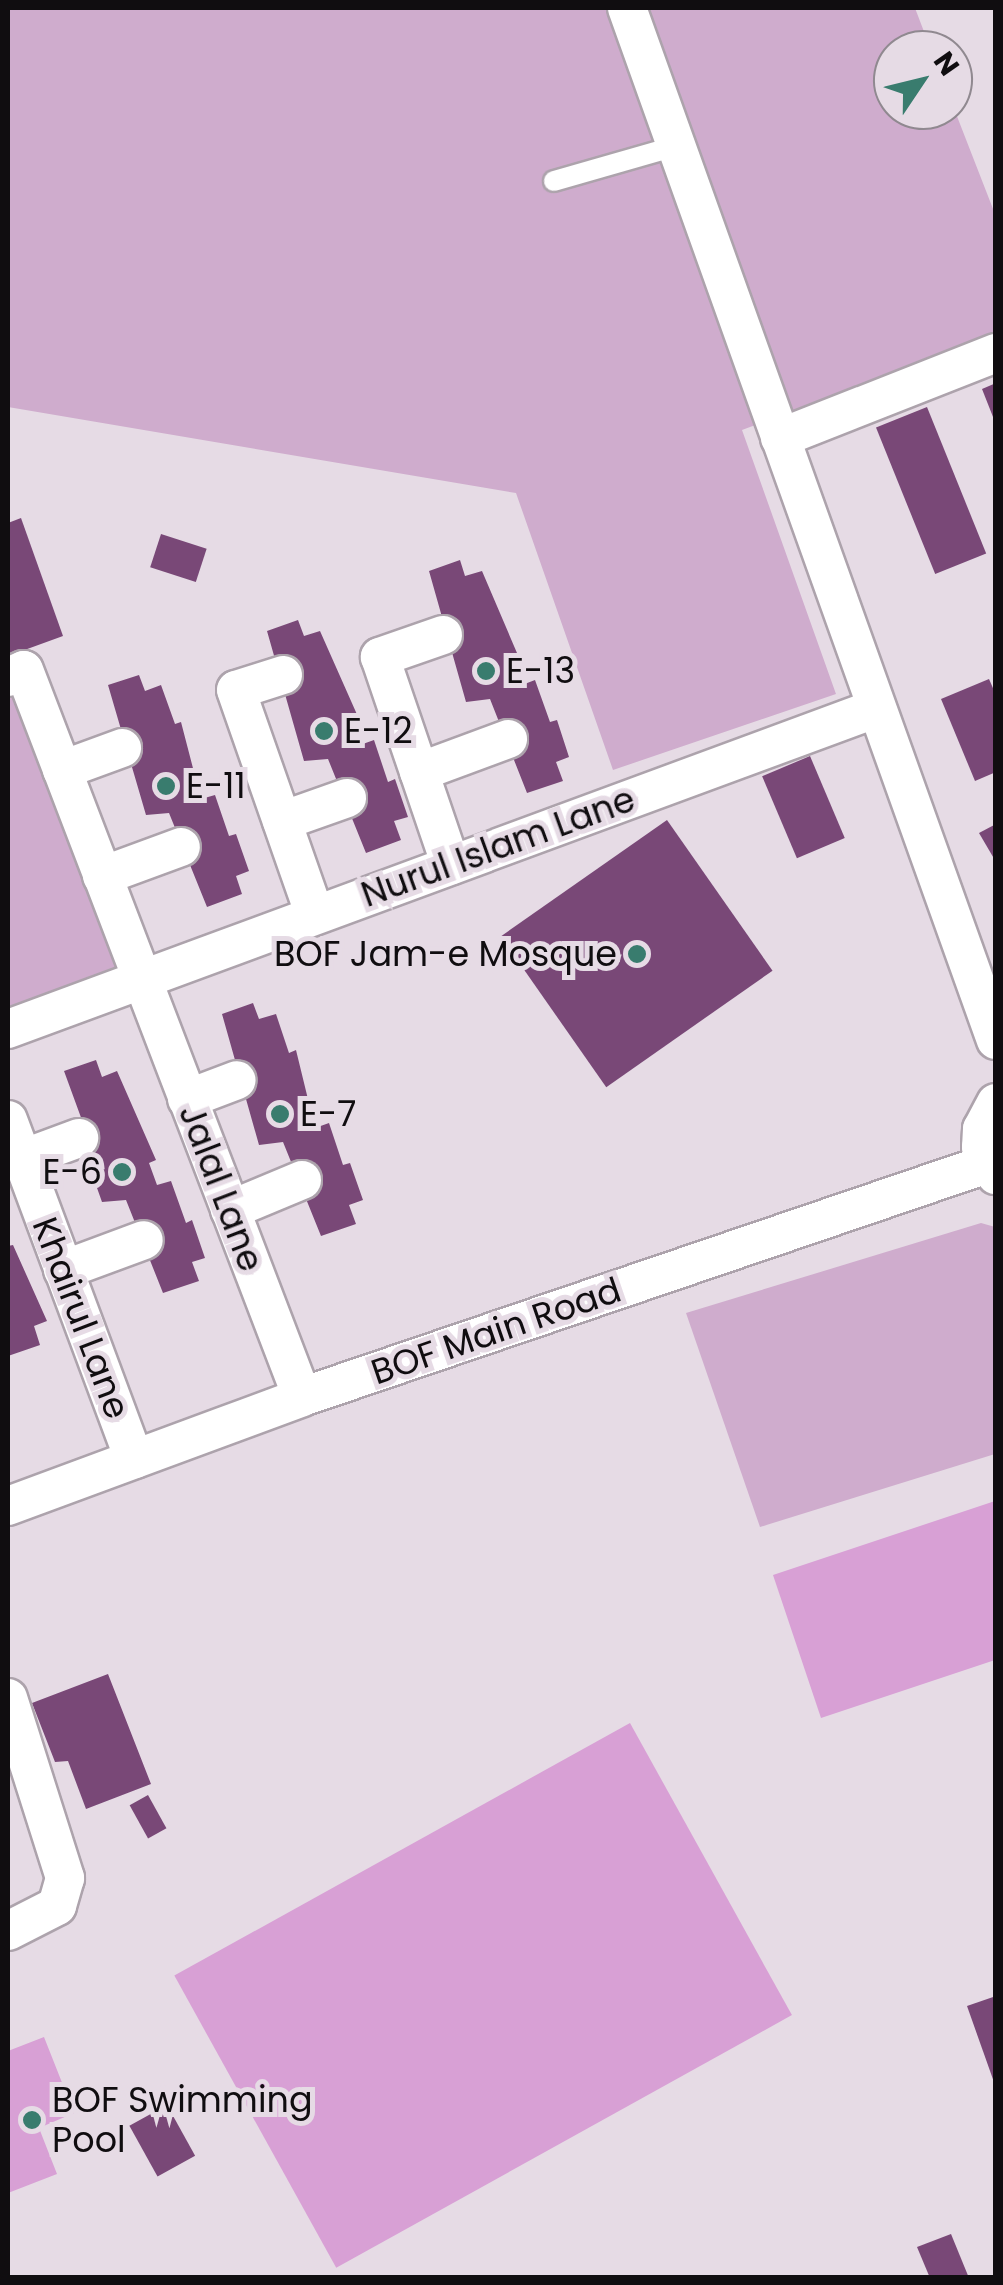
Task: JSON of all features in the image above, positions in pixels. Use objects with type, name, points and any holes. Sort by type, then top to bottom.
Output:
[{"type":"street","points":[[627,8],[877,708],[983,969],[996,1040]]},
{"type":"street","points":[[780,438],[996,353]]},
{"type":"street","points":[[442,635],[380,657],[451,865]]},
{"type":"street","name":"Jalal Lane","points":[[8,676],[24,670],[302,1398]]},
{"type":"street","points":[[283,675],[236,690],[315,915]]},
{"type":"street","name":"Nurul Islam Lane","points":[[8,1029],[877,708]]},
{"type":"street","points":[[419,772],[508,740]]},
{"type":"street","points":[[62,770],[122,748]]},
{"type":"street","points":[[282,821],[347,798]]},
{"type":"street","points":[[102,876],[182,848]]},
{"type":"street","points":[[186,1098],[237,1080]]},
{"type":"street","points":[[991,1169],[982,1130],[996,1103]]},
{"type":"street","name":"Khairul Lane","points":[[8,1120],[134,1459]]},
{"type":"street","points":[[22,1159],[79,1138]]},
{"type":"street","name":"BOF Main Road","points":[[8,1506],[302,1398],[991,1169]]},
{"type":"street","points":[[230,1210],[302,1180]]},
{"type":"street","points":[[63,1270],[144,1240]]},
{"type":"street","points":[[8,1698],[65,1878],[57,1906],[8,1930]]},
{"type":"lane","points":[[554,181],[676,146]]},
{"type":"shaded area","points":[[8,8],[915,8],[923,30],[873,30],[873,130],[962,130],[995,214],[995,335],[742,430],[836,694],[613,770],[516,493],[8,407]]},
{"type":"shaded area","points":[[24,693],[125,977],[8,1018],[8,699]]},
{"type":"shaded area","points":[[981,1223],[995,1227],[995,1454],[760,1527],[686,1313]]},
{"type":"shaded area","points":[[995,1501],[995,1660],[821,1718],[773,1575]]},
{"type":"shaded area","points":[[630,1723],[792,2015],[336,2268],[174,1976]]},
{"type":"shaded area","name":"BOF Swimming Pool","points":[[44,2037],[74,2113],[39,2128],[57,2174],[8,2193],[8,2051]]},
{"type":"building","points":[[996,383],[996,422],[995,422],[982,389]]},
{"type":"building","points":[[927,407],[986,553],[935,574],[876,428]]},
{"type":"building","points":[[21,518],[63,636],[8,656],[8,523]]},
{"type":"building","points":[[161,534],[207,549],[196,582],[150,567]]},
{"type":"building","name":"E-13","points":[[460,560],[465,576],[482,571],[520,660],[514,662],[522,685],[535,680],[550,722],[557,720],[569,757],[556,762],[563,781],[527,793],[490,699],[466,702],[429,571]]},
{"type":"building","name":"E-12","points":[[298,620],[304,636],[320,631],[359,719],[352,722],[360,745],[374,740],[388,782],[395,779],[408,817],[394,821],[401,840],[366,853],[328,759],[304,761],[267,631]]},
{"type":"building","name":"E-11","points":[[139,675],[145,691],[161,685],[175,724],[181,722],[201,799],[215,795],[229,836],[236,834],[249,871],[236,876],[242,894],[207,907],[169,813],[146,815],[108,685]]},
{"type":"building","points":[[989,679],[996,695],[996,772],[975,781],[941,699]]},
{"type":"building","points":[[810,756],[845,838],[797,858],[762,776]]},
{"type":"building","name":"BOF Jam-e Mosque","points":[[667,820],[773,971],[606,1087],[501,936]]},
{"type":"building","points":[[996,824],[996,862],[979,833]]},
{"type":"building","name":"E-7","points":[[253,1003],[259,1019],[276,1014],[289,1053],[296,1050],[315,1128],[329,1123],[343,1165],[350,1163],[363,1200],[349,1205],[356,1224],[321,1236],[283,1142],[259,1145],[222,1014]]},
{"type":"building","name":"E-6","points":[[96,1060],[102,1077],[117,1071],[156,1160],[149,1163],[157,1185],[171,1181],[186,1223],[192,1220],[205,1258],[192,1262],[199,1281],[163,1293],[126,1200],[102,1202],[75,1126],[83,1123],[64,1071]]},
{"type":"building","points":[[13,1245],[47,1321],[34,1326],[40,1345],[8,1356],[8,1246]]},
{"type":"building","points":[[108,1674],[151,1784],[86,1809],[68,1761],[55,1762],[32,1703]]},
{"type":"building","points":[[148,1795],[166,1828],[148,1838],[130,1805]]},
{"type":"building","points":[[996,1996],[996,2085],[995,2085],[967,2006]]},
{"type":"building","points":[[167,2105],[195,2156],[158,2177],[129,2126]]},
{"type":"building","points":[[951,2234],[969,2278],[930,2278],[917,2247]]},
{"type":"place","name":"E-13","points":[[486,671]]},
{"type":"place","name":"E-12","points":[[324,731]]},
{"type":"place","name":"E-11","points":[[166,786]]},
{"type":"place","name":"BOF Jam-e Mosque","points":[[637,954]]},
{"type":"place","name":"E-7","points":[[280,1114]]},
{"type":"place","name":"E-6","points":[[122,1172]]},
{"type":"place","name":"BOF Swimming Pool","points":[[32,2120]]}]
